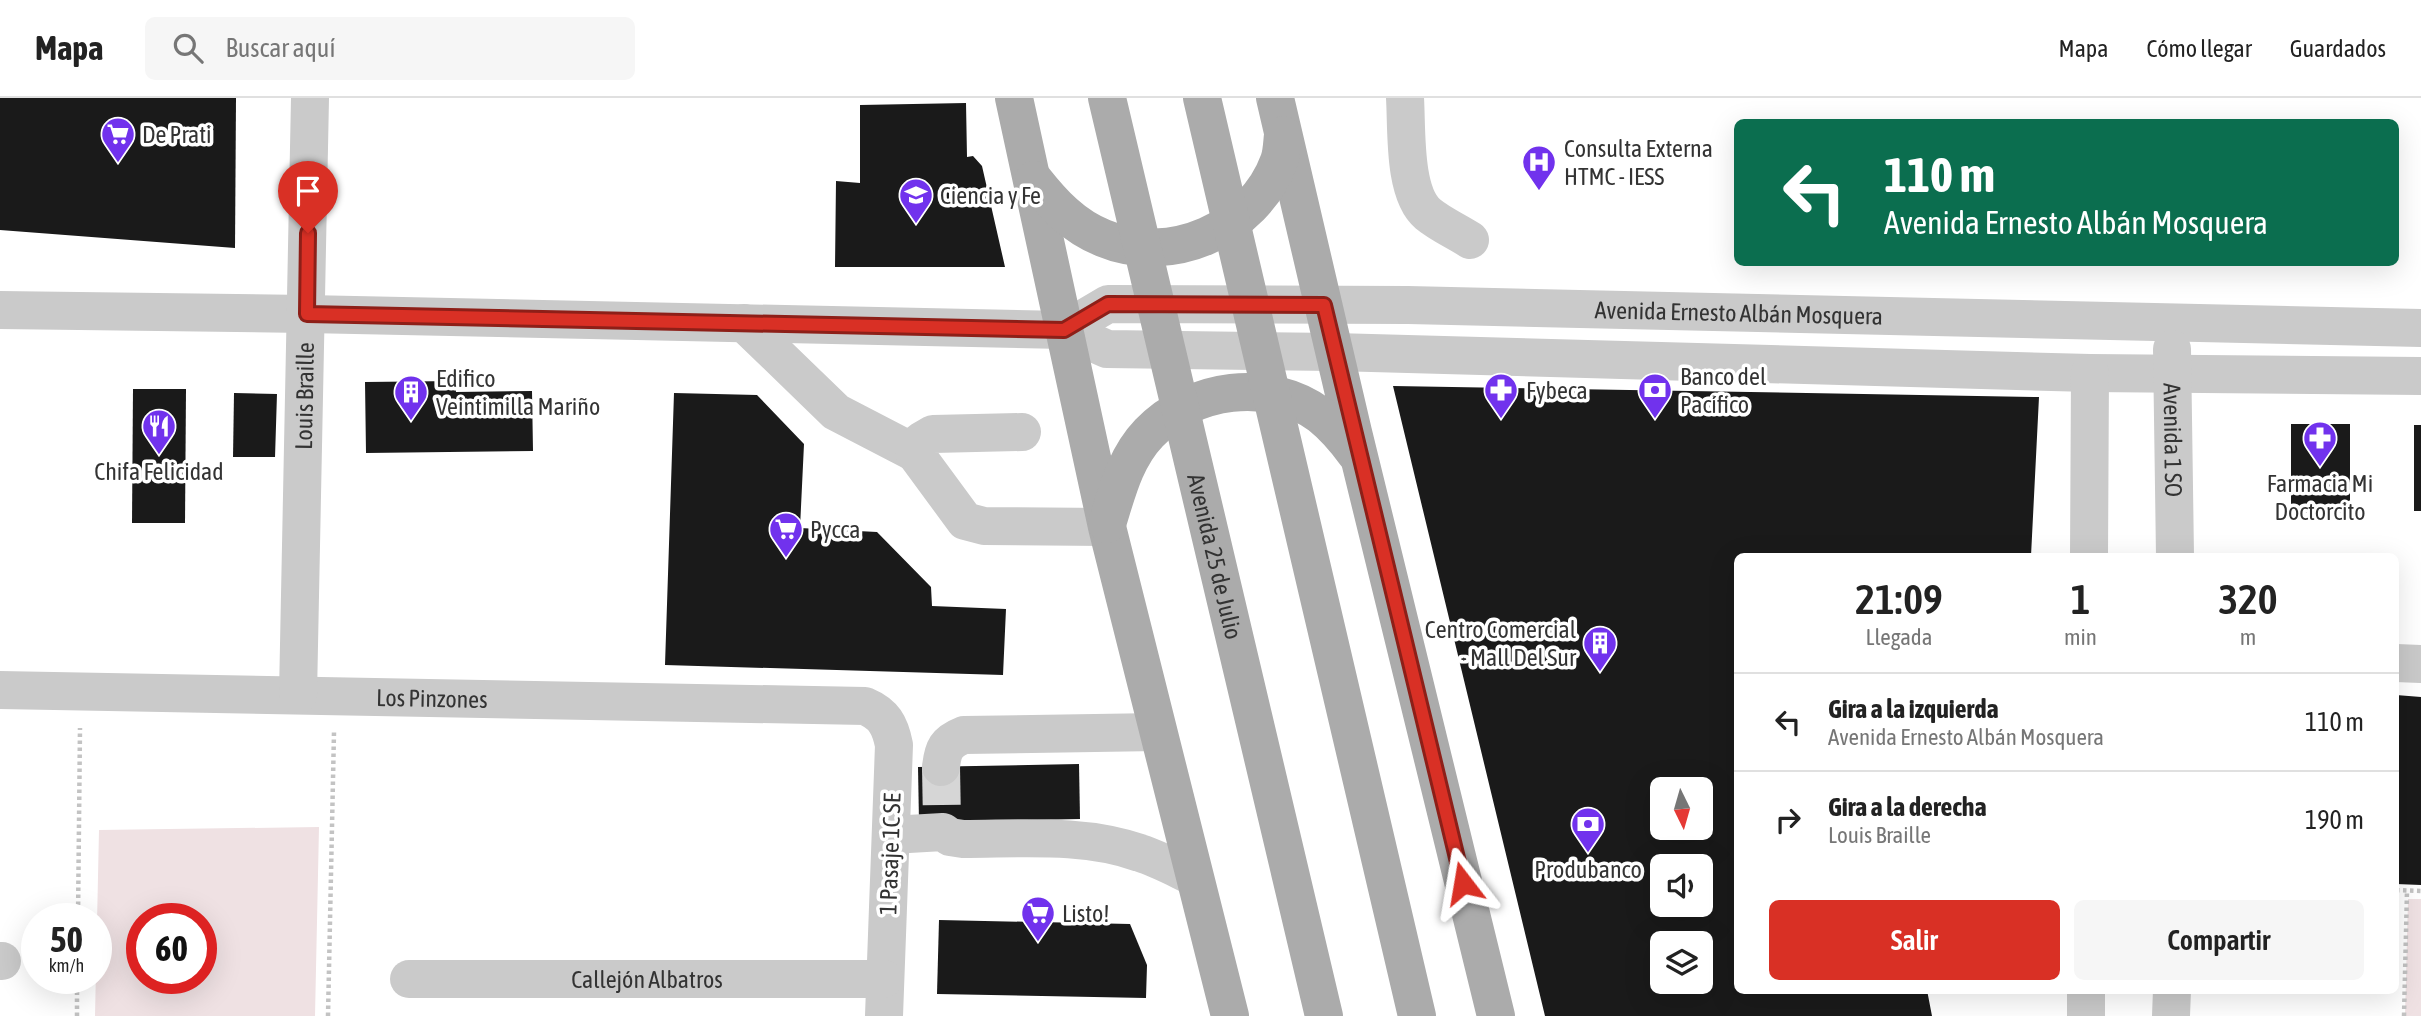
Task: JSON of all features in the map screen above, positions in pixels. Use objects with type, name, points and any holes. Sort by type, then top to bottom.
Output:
[{"type":"main road","points":[[1014,98],[1107,527],[1230,1016]]},
{"type":"main road","name":"Avenida 25 de Julio","points":[[1107,98],[1324,1016]]},
{"type":"main road","points":[[1202,98],[1417,1016]]},
{"type":"main road","points":[[1031,175],[1053,203],[1076,224],[1103,238],[1123,244],[1164,248],[1194,242],[1222,229],[1246,211],[1266,187],[1280,159],[1279,114]]},
{"type":"main road","points":[[1279,114],[1496,1016]]},
{"type":"main road","points":[[1107,527],[1118,486],[1130,457],[1149,433],[1172,413],[1200,399],[1230,392],[1261,392],[1291,400],[1318,414],[1334,427],[1360,459]]},
{"type":"street","name":"Louis Braille","points":[[310,98],[307,314],[316,696]]},
{"type":"street","points":[[1405,98],[1410,174],[1415,196],[1427,213],[1470,240]]},
{"type":"street","name":"Avenida Ernesto Albán Mosquera","points":[[1064,330],[1108,304],[1324,305],[2421,328]]},
{"type":"street","name":"Avenida Ernesto Albán Mosquera","points":[[0,310],[1064,330],[1107,349],[1335,352],[2090,373],[2421,376]]},
{"type":"street","points":[[744,323],[836,412],[915,453],[965,521],[984,526],[1107,527]]},
{"type":"street","name":"Avenida 1 SO","points":[[2172,323],[2175,553]]},
{"type":"street","points":[[2089,553],[2090,373]]},
{"type":"street","points":[[915,453],[921,441],[933,434],[1022,432]]},
{"type":"street","points":[[2399,663],[2421,664]]},
{"type":"street","name":"Los Pinzones","points":[[0,691],[865,706]]},
{"type":"street","name":"1 Pasaje 1C SE","points":[[865,706],[885,718],[894,745],[884,998]]},
{"type":"street","points":[[894,745],[943,756],[952,739],[964,736],[1157,732]]},
{"type":"street","points":[[891,835],[942,827],[950,837],[963,839],[1067,840],[1107,844],[1140,853],[1194,877]]},
{"type":"street","name":"Callejón Albatros","points":[[409,979],[884,998]]},
{"type":"street","points":[[2086,994],[2086,1016]]},
{"type":"street","points":[[2171,1016],[2172,994]]},
{"type":"path","points":[[78,903],[81,692]]},
{"type":"path","points":[[316,696],[328,1016]]},
{"type":"path","points":[[2399,890],[2421,891]]},
{"type":"path","points":[[2404,1016],[2407,891]]},
{"type":"path","points":[[77,994],[77,1016]]},
{"type":"shaded area","points":[[319,827],[315,1016],[95,1016],[95,994],[112,994],[112,903],[97,903],[99,830]]},
{"type":"shaded area","points":[[2408,899],[2421,899],[2421,1016],[2405,1016]]},
{"type":"building","name":"De Prati","points":[[0,98],[236,98],[235,248],[0,230]]},
{"type":"building","name":"Ciencia y Fe","points":[[966,103],[967,157],[973,156],[982,166],[1005,267],[835,267],[836,181],[860,183],[860,105]]},
{"type":"building","points":[[455,381],[456,392],[532,391],[533,451],[366,453],[365,382]]},
{"type":"building","name":"Centro Comercial - Mall Del Sur","points":[[1393,386],[2039,397],[2031,553],[1734,553],[1734,994],[1928,994],[1932,1016],[1545,1016]]},
{"type":"building","name":"Chifa Felicidad","points":[[133,389],[186,389],[185,523],[132,523]]},
{"type":"building","points":[[234,393],[277,394],[275,457],[233,457]]},
{"type":"building","name":"Pycca","points":[[674,393],[757,395],[804,444],[800,528],[877,532],[931,587],[932,606],[1006,609],[1003,675],[665,665]]},
{"type":"building","name":"Farmacia Mi Doctorcito","points":[[2291,424],[2350,424],[2350,513],[2291,513]]},
{"type":"building","points":[[2414,425],[2421,425],[2421,511],[2414,511]]},
{"type":"building","points":[[2399,695],[2421,697],[2421,885],[2399,884]]},
{"type":"building","points":[[1079,764],[1080,819],[919,822],[918,767]]},
{"type":"building","points":[[939,920],[1130,924],[1147,965],[1146,998],[937,994]]},
{"type":"tunnel","points":[[941,767],[942,822]]},
{"type":"place","name":"De Prati","points":[[118,164]]},
{"type":"place","name":"Consulta Externa HTMC - IESS","points":[[1539,192]]},
{"type":"place","name":"Ciencia y Fe","points":[[916,225]]},
{"type":"place","name":"Fybeca","points":[[1501,420]]},
{"type":"place","name":"Banco del Pacífico","points":[[1655,420]]},
{"type":"place","name":"Edifico Veintimilla Mariño","points":[[411,422]]},
{"type":"place","name":"Chifa Felicidad","points":[[159,456]]},
{"type":"place","name":"Farmacia Mi Doctorcito","points":[[2320,468]]},
{"type":"place","name":"Pycca","points":[[786,559]]},
{"type":"place","name":"Centro Comercial - Mall Del Sur","points":[[1600,673]]},
{"type":"place","name":"Produbanco","points":[[1588,854]]},
{"type":"place","name":"Listo!","points":[[1038,943]]},
{"type":"route","points":[[308,233],[307,314],[1064,330],[1108,304],[1324,305],[1463,883]]}]
